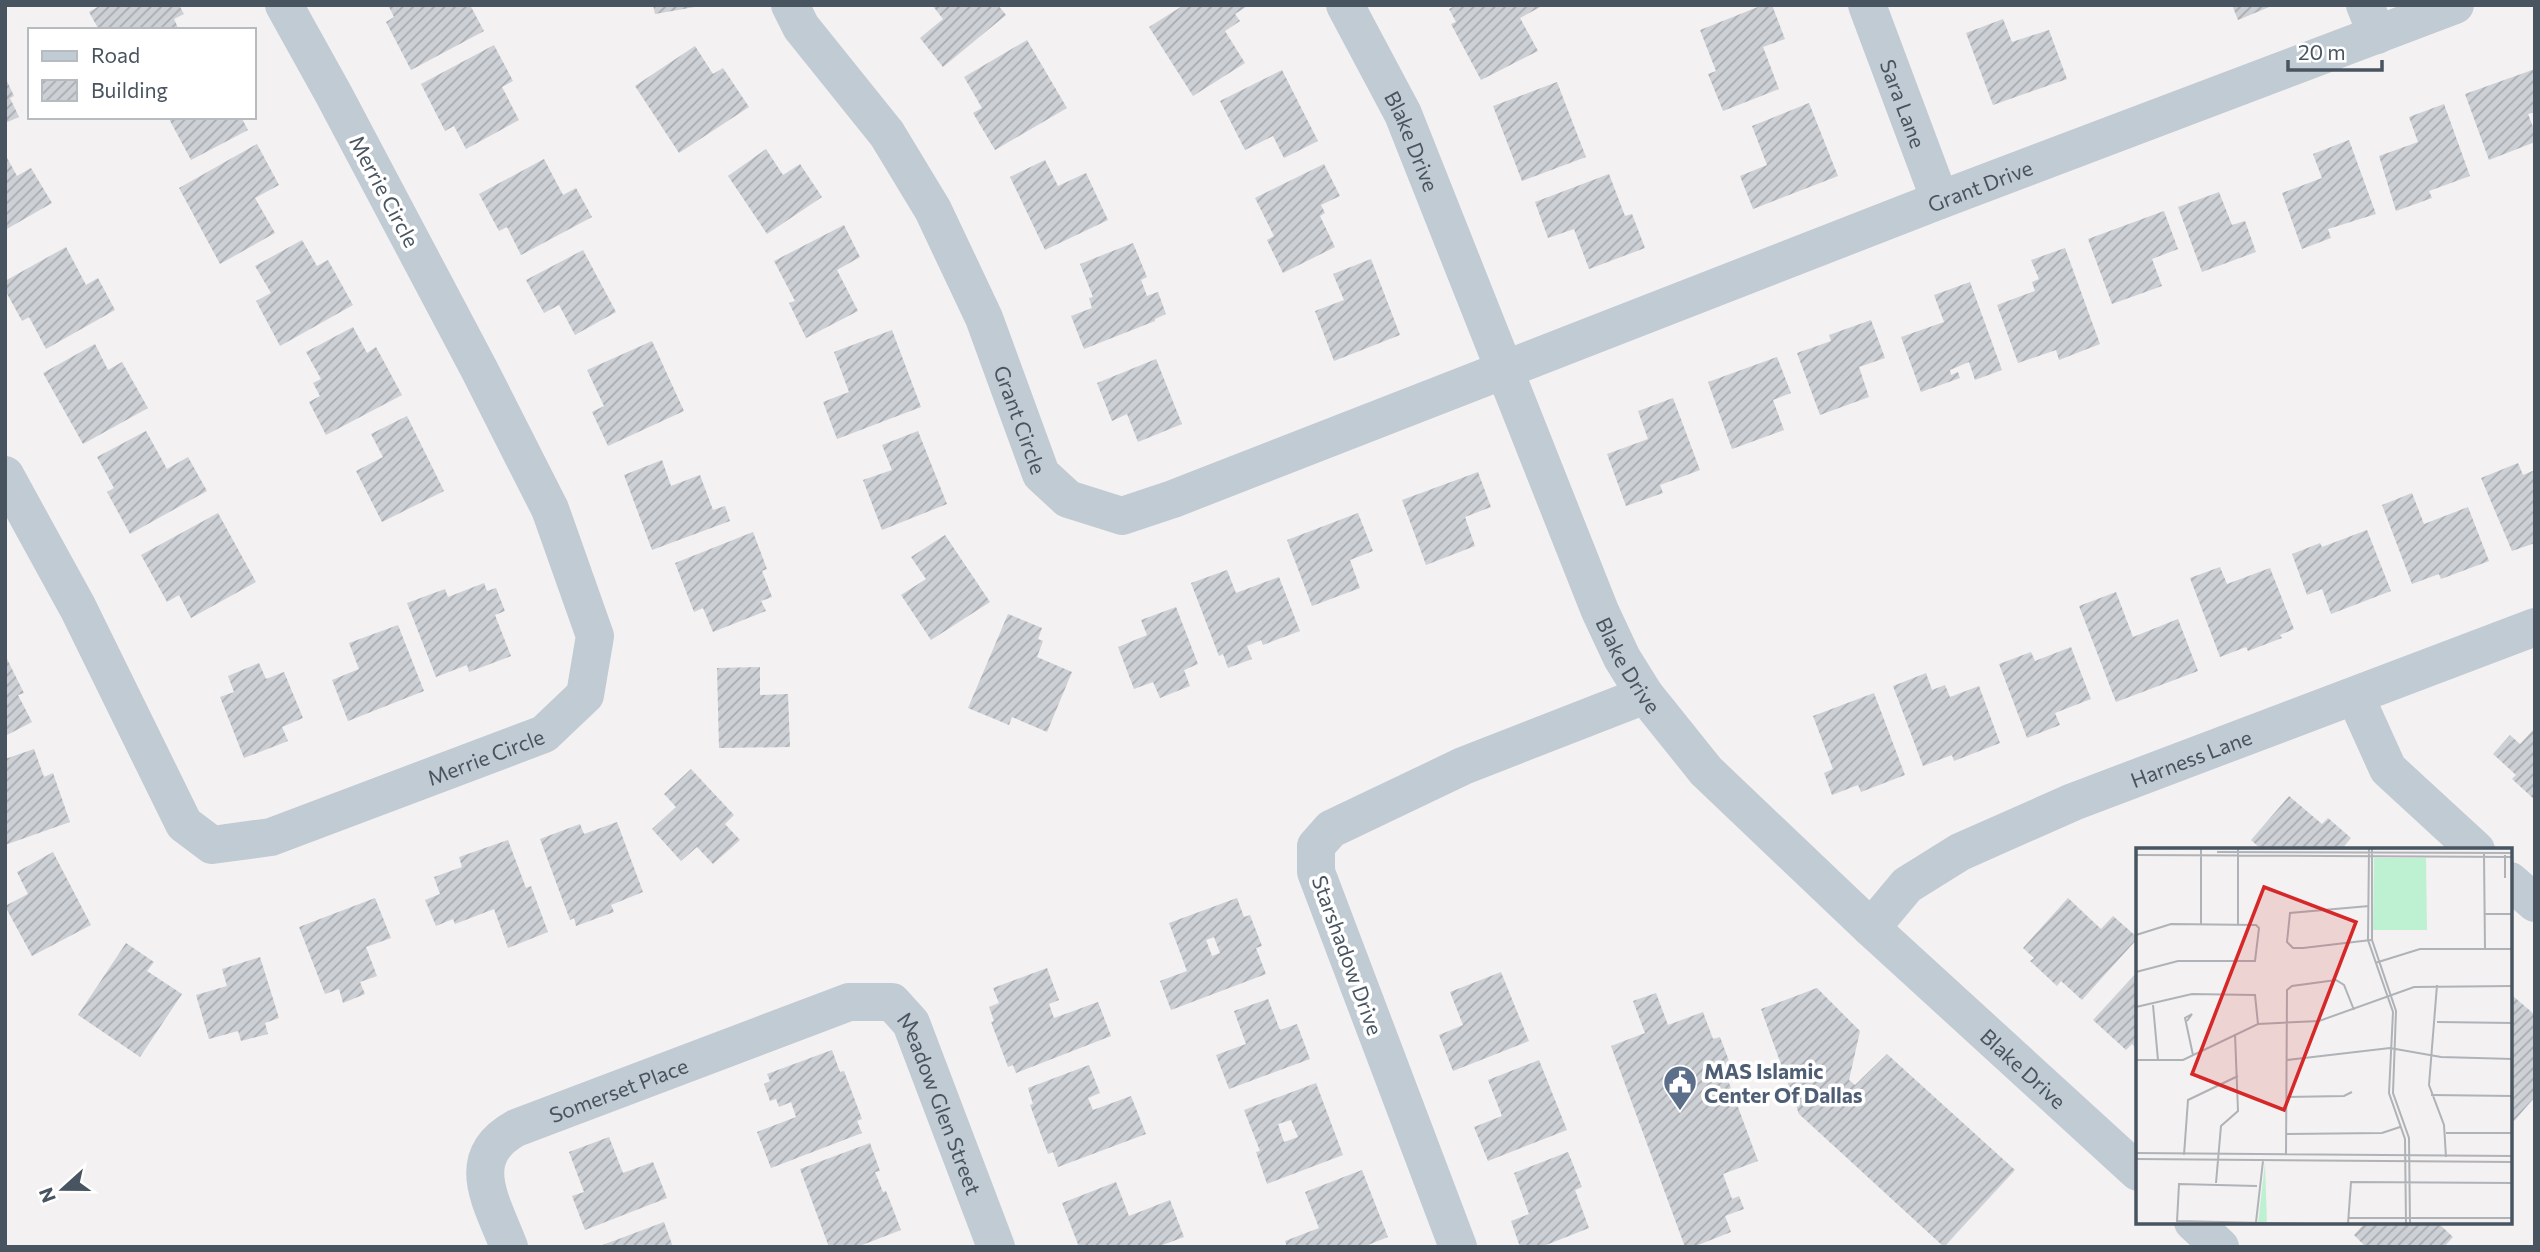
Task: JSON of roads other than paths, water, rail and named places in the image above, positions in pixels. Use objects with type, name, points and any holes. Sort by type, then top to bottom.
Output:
[{"type":"street","name":"Merrie Circle","points":[[5,475],[78,608],[184,824],[212,845],[271,837],[544,734],[585,695],[595,636],[550,509],[479,369],[284,5]]},
{"type":"street","name":"Grant Circle","points":[[790,5],[801,27],[887,134],[933,210],[984,318],[1041,474],[1068,499],[1122,516],[1173,499],[1504,369]]},
{"type":"street","name":"Blake Drive","points":[[1345,5],[1403,114],[1600,611],[1622,657],[1645,695],[1706,771],[1871,928],[2136,1171]]},
{"type":"street","name":"Sara Lane","points":[[1867,5],[1940,200]]},
{"type":"street","name":"Grant Drive","points":[[1504,369],[1940,200],[2371,20],[2455,5]]},
{"type":"street","name":"Harness Lane","points":[[1871,928],[1907,885],[1960,852],[2073,802],[2535,627]]},
{"type":"street","name":"Starshadow Drive","points":[[1458,1247],[1316,872],[1316,846],[1331,829],[1463,766],[1645,695]]},
{"type":"street","points":[[2355,696],[2388,769],[2475,848]]},
{"type":"street","points":[[2512,883],[2535,903]]},
{"type":"street","name":"Somerset Place","points":[[509,1247],[484,1179],[487,1155],[499,1137],[516,1128],[849,1002]]},
{"type":"street","name":"Meadow Glen Street","points":[[849,1002],[892,1002],[911,1023],[996,1247]]},
{"type":"street","points":[[2195,1224],[2220,1247]]},
{"type":"place","name":"MAS Islamic Center Of Dallas","points":[[1680,1112]]}]
